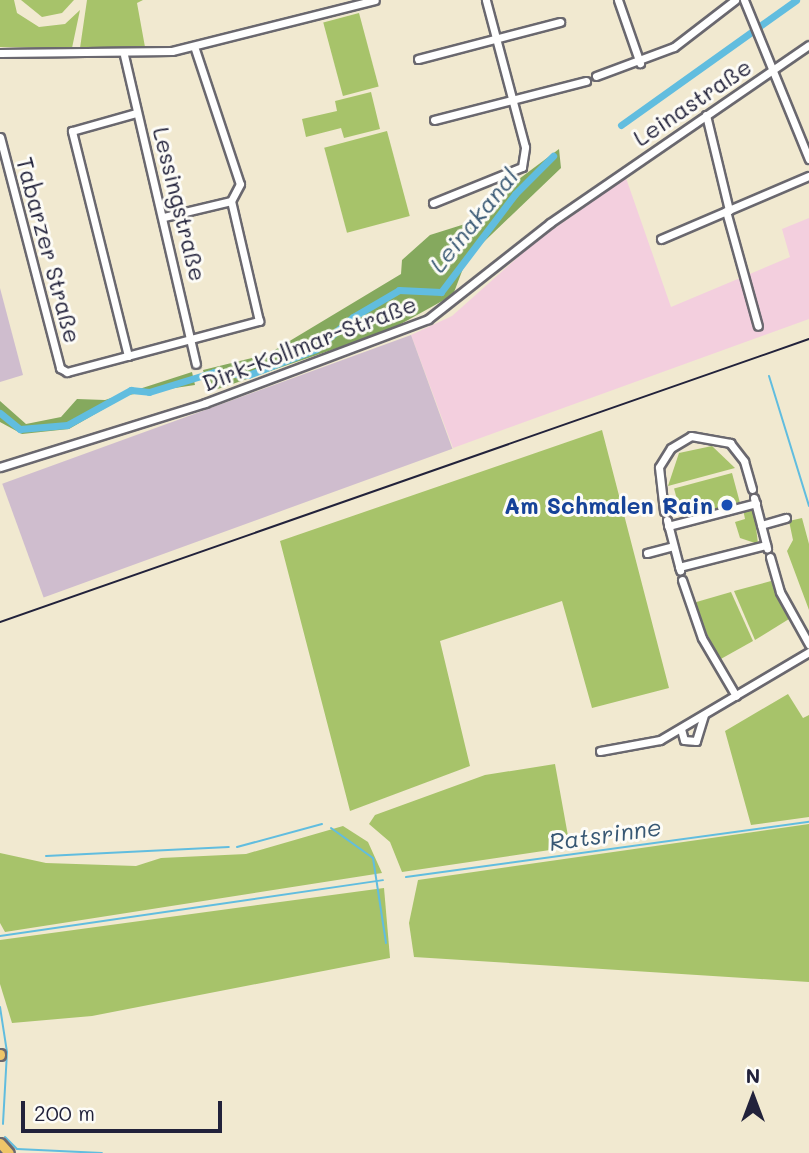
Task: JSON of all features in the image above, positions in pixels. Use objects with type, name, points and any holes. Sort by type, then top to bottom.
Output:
[{"type":"main road","points":[[0,1143],[9,1153]]},
{"type":"street","points":[[333,0],[336,10]]},
{"type":"street","points":[[0,53],[124,55],[194,46],[375,0]]},
{"type":"street","points":[[433,203],[522,167],[525,147],[486,0]]},
{"type":"street","points":[[618,0],[640,63]]},
{"type":"street","points":[[596,76],[640,63],[674,47],[735,0]]},
{"type":"street","points":[[744,0],[809,159]]},
{"type":"street","points":[[418,59],[560,22]]},
{"type":"street","name":"Leinastraße","points":[[597,191],[809,45]]},
{"type":"street","points":[[136,113],[72,131],[128,356],[259,321],[231,201],[240,184],[233,161],[223,146],[194,46]]},
{"type":"street","name":"Lessingstraße","points":[[124,55],[193,338],[196,364]]},
{"type":"street","points":[[434,120],[586,81]]},
{"type":"street","points":[[706,115],[758,326]]},
{"type":"street","name":"Tabarzer Straße","points":[[0,141],[60,368],[128,356]]},
{"type":"street","points":[[661,239],[809,176]]},
{"type":"street","name":"Dirk-Kollmar-Straße","points":[[0,467],[205,403],[413,327],[459,300],[597,191]]},
{"type":"street","points":[[164,217],[231,201]]},
{"type":"street","points":[[666,519],[755,500],[767,547],[680,569],[666,519],[660,467],[671,448],[691,436],[730,443],[744,461],[752,489]]},
{"type":"street","points":[[761,524],[786,518]]},
{"type":"street","points":[[647,553],[673,546]]},
{"type":"street","points":[[770,558],[780,592],[809,643]]},
{"type":"street","points":[[682,580],[702,638],[736,696]]},
{"type":"street","points":[[600,751],[660,740],[809,652]]},
{"type":"street","points":[[681,729],[684,740],[696,741],[704,715]]},
{"type":"shaded area","points":[[626,178],[671,307],[790,257],[782,229],[809,218],[809,319],[453,448],[411,335],[452,316],[535,242]]},
{"type":"shaded area","points":[[0,288],[23,375],[0,382]]},
{"type":"shaded area","points":[[411,335],[452,449],[44,597],[2,484]]},
{"type":"green space","points":[[0,0],[14,0],[17,13],[39,27],[65,24],[80,10],[72,48],[0,47]]},
{"type":"green space","points":[[21,0],[74,0],[62,13],[42,17]]},
{"type":"green space","points":[[87,0],[143,0],[137,3],[145,47],[80,48]]},
{"type":"green space","points":[[359,13],[379,86],[343,96],[323,23]]},
{"type":"green space","points":[[371,92],[380,129],[344,138],[341,128],[306,137],[302,119],[337,111],[335,101]]},
{"type":"green space","points":[[387,131],[410,216],[347,233],[324,148]]},
{"type":"green space","points":[[559,149],[561,168],[467,258],[453,295],[390,330],[209,392],[203,370],[268,354],[401,274],[402,260],[430,235],[484,218],[519,179]]},
{"type":"green space","points":[[192,372],[195,385],[128,395],[69,429],[22,434],[0,422],[0,401],[26,424],[61,417],[77,399],[105,400]]},
{"type":"green space","points":[[602,430],[669,688],[592,708],[562,601],[440,641],[470,766],[350,811],[280,541]]},
{"type":"green space","points":[[712,446],[735,468],[668,486],[679,453]]},
{"type":"green space","points":[[732,473],[740,502],[682,518],[674,489]]},
{"type":"green space","points":[[743,509],[754,510],[758,544],[740,538],[735,522],[745,519]]},
{"type":"green space","points":[[802,518],[809,544],[809,610],[787,551],[793,540],[789,521]]},
{"type":"green space","points":[[771,581],[789,619],[755,640],[734,591]]},
{"type":"green space","points":[[731,592],[753,641],[719,660],[693,603]]},
{"type":"green space","points":[[788,694],[803,718],[809,715],[809,817],[751,825],[725,731]]},
{"type":"green space","points":[[555,764],[570,847],[402,872],[390,842],[369,824],[375,815],[485,775]]},
{"type":"green space","points":[[809,824],[809,982],[414,957],[409,923],[418,880]]},
{"type":"green space","points":[[343,826],[368,842],[382,873],[5,932],[0,923],[0,853],[46,863],[136,866],[161,858],[246,854]]},
{"type":"green space","points":[[384,888],[390,958],[92,1016],[12,1023],[0,984],[0,940]]},
{"type":"waterway","name":"Leinakanal","points":[[621,125],[796,0]]},
{"type":"waterway","name":"Leinakanal","points":[[0,413],[20,429],[67,425],[131,390],[149,392],[214,372],[248,375],[316,349],[353,317],[399,290],[441,292],[515,194],[553,156]]},
{"type":"waterway","points":[[769,376],[809,506]]},
{"type":"waterway","name":"Ratsrinne","points":[[406,877],[809,822]]},
{"type":"waterway","points":[[237,847],[322,824]]},
{"type":"waterway","points":[[331,828],[373,858],[386,943]]},
{"type":"waterway","points":[[46,856],[229,847]]},
{"type":"waterway","name":"Ratsrinne","points":[[0,936],[383,880]]},
{"type":"waterway","points":[[0,1007],[7,1052],[3,1124]]},
{"type":"waterway","points":[[5,1137],[17,1149],[102,1153]]},
{"type":"railway","points":[[0,622],[809,339]]},
{"type":"place","name":"Am Schmalen Rain","points":[[727,505]]}]
